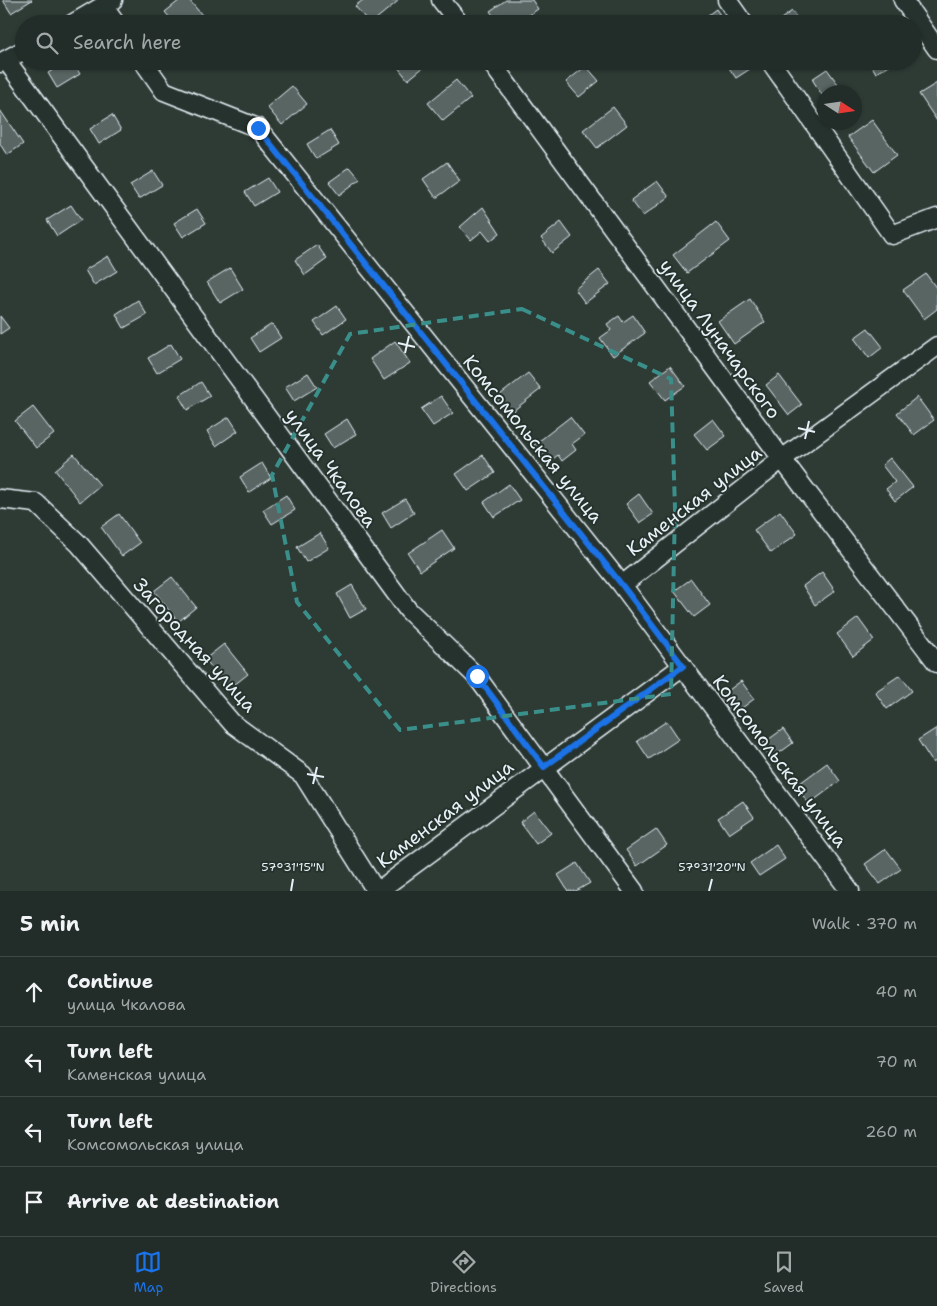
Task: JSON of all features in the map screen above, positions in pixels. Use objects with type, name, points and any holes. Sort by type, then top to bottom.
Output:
[{"type":"street","points":[[441,0],[453,15]]},
{"type":"street","points":[[727,0],[738,15]]},
{"type":"street","points":[[903,0],[913,15]]},
{"type":"street","points":[[88,15],[109,3],[113,15]]},
{"type":"street","points":[[922,27],[937,49]]},
{"type":"street","points":[[3,62],[15,55]]},
{"type":"street","name":"улица Чкалова","points":[[3,62],[408,610],[477,676],[634,891]]},
{"type":"street","name":"Комсомольская улица","points":[[149,70],[164,91],[258,128],[622,585],[850,891]]},
{"type":"street","name":"улица Луначарского","points":[[497,70],[782,459],[937,663]]},
{"type":"street","points":[[776,70],[892,235],[937,218]]},
{"type":"street","name":"Каменская улица","points":[[622,585],[782,459],[937,346]]},
{"type":"street","name":"Загородная улица","points":[[0,499],[36,503],[79,544],[232,723],[304,775],[377,891]]},
{"type":"street","name":"Каменская улица","points":[[377,891],[683,666]]},
{"type":"highlighted area","points":[[522,309],[671,379],[675,509],[671,694],[400,730],[297,602],[272,475],[350,334]]},
{"type":"building","points":[[3,0],[32,0],[11,13]]},
{"type":"building","points":[[180,0],[189,0],[202,15],[168,15],[165,12]]},
{"type":"building","points":[[363,0],[398,1],[381,15],[362,15],[355,6]]},
{"type":"building","points":[[506,0],[532,0],[538,9],[529,15],[493,15],[490,11]]},
{"type":"building","points":[[716,9],[720,15],[708,15]]},
{"type":"building","points":[[792,11],[795,15],[786,15]]},
{"type":"building","points":[[53,70],[78,70],[80,74],[57,88],[48,73]]},
{"type":"building","points":[[400,70],[420,70],[408,80]]},
{"type":"building","points":[[581,70],[589,70],[599,81],[579,97],[566,82]]},
{"type":"building","points":[[730,70],[748,70],[736,78]]},
{"type":"building","points":[[826,70],[828,70],[839,85],[817,85],[817,87],[812,79]]},
{"type":"building","points":[[456,80],[471,98],[443,121],[428,103]]},
{"type":"building","points":[[937,83],[937,121],[919,94]]},
{"type":"building","points":[[292,86],[307,104],[282,125],[267,107]]},
{"type":"building","points":[[613,107],[627,125],[597,148],[583,130]]},
{"type":"building","points":[[0,110],[23,144],[7,155],[0,144]]},
{"type":"building","points":[[112,115],[121,130],[99,144],[90,129]]},
{"type":"building","points":[[872,120],[897,155],[874,172],[848,137],[858,130],[862,130],[862,127]]},
{"type":"building","points":[[330,130],[339,145],[316,159],[307,144]]},
{"type":"building","points":[[447,162],[460,181],[436,198],[423,179]]},
{"type":"building","points":[[350,167],[360,179],[339,195],[329,182]]},
{"type":"building","points":[[153,171],[162,185],[139,199],[130,185]]},
{"type":"building","points":[[268,178],[277,192],[254,206],[245,192]]},
{"type":"building","points":[[657,181],[669,197],[643,216],[631,200]]},
{"type":"building","points":[[71,205],[81,220],[57,236],[47,220]]},
{"type":"building","points":[[483,207],[500,233],[490,241],[482,231],[471,240],[460,227]]},
{"type":"building","points":[[197,209],[206,223],[183,237],[174,223]]},
{"type":"building","points":[[561,222],[572,237],[552,253],[541,238]]},
{"type":"building","points":[[716,222],[730,241],[687,273],[673,255]]},
{"type":"building","points":[[317,245],[327,259],[305,275],[295,260]]},
{"type":"building","points":[[108,256],[117,271],[94,285],[85,270]]},
{"type":"building","points":[[230,268],[243,289],[220,303],[207,282]]},
{"type":"building","points":[[599,270],[610,284],[585,303],[575,289]]},
{"type":"building","points":[[926,274],[937,289],[937,309],[924,319],[903,290]]},
{"type":"building","points":[[750,299],[765,322],[734,344],[718,321]]},
{"type":"building","points":[[138,300],[147,315],[124,328],[116,314]]},
{"type":"building","points":[[337,306],[346,319],[323,335],[314,322]]},
{"type":"building","points":[[633,315],[645,333],[613,356],[600,338],[611,330],[607,324],[619,316],[623,322]]},
{"type":"building","points":[[0,316],[9,328],[0,334]]},
{"type":"building","points":[[272,324],[281,338],[259,352],[250,338]]},
{"type":"building","points":[[868,328],[883,347],[869,358],[854,338]]},
{"type":"building","points":[[395,341],[410,363],[384,380],[370,359]]},
{"type":"building","points":[[171,344],[180,359],[157,373],[148,358]]},
{"type":"building","points":[[670,366],[685,386],[665,400],[650,381]]},
{"type":"building","points":[[308,373],[317,387],[294,401],[285,387]]},
{"type":"building","points":[[528,373],[541,389],[509,414],[496,398]]},
{"type":"building","points":[[779,375],[802,405],[789,415],[766,385]]},
{"type":"building","points":[[201,382],[210,396],[187,410],[179,396]]},
{"type":"building","points":[[441,396],[453,413],[433,426],[421,409]]},
{"type":"building","points":[[917,397],[934,420],[914,435],[897,413]]},
{"type":"building","points":[[33,407],[54,434],[36,448],[15,421]]},
{"type":"building","points":[[229,417],[238,431],[216,446],[207,431]]},
{"type":"building","points":[[570,417],[584,435],[572,444],[576,450],[562,461],[558,455],[548,463],[534,445]]},
{"type":"building","points":[[347,419],[356,434],[333,448],[324,434]]},
{"type":"building","points":[[713,419],[726,436],[707,450],[694,434]]},
{"type":"building","points":[[74,454],[100,485],[80,502],[55,470]]},
{"type":"building","points":[[483,455],[495,473],[468,491],[456,474]]},
{"type":"building","points":[[890,458],[913,487],[895,501],[886,489],[895,482],[882,465]]},
{"type":"building","points":[[262,463],[271,478],[249,492],[240,477]]},
{"type":"building","points":[[509,484],[520,500],[494,517],[484,502]]},
{"type":"building","points":[[639,494],[653,514],[640,523],[626,504]]},
{"type":"building","points":[[286,495],[295,510],[272,524],[263,510]]},
{"type":"building","points":[[405,499],[414,513],[391,528],[382,513]]},
{"type":"building","points":[[780,511],[797,534],[771,553],[754,530]]},
{"type":"building","points":[[119,514],[140,543],[122,556],[101,527]]},
{"type":"building","points":[[442,530],[454,548],[420,571],[408,553]]},
{"type":"building","points":[[320,533],[329,548],[306,562],[297,547]]},
{"type":"building","points":[[822,572],[835,591],[815,605],[803,586]]},
{"type":"building","points":[[172,577],[196,607],[178,622],[154,591]]},
{"type":"building","points":[[691,579],[710,605],[694,617],[674,591]]},
{"type":"building","points":[[352,585],[366,609],[350,618],[337,594]]},
{"type":"building","points":[[858,618],[874,640],[853,656],[837,634]]},
{"type":"building","points":[[224,644],[248,674],[229,689],[205,659]]},
{"type":"building","points":[[900,675],[912,691],[887,709],[875,692]]},
{"type":"building","points":[[741,681],[754,699],[734,714],[721,696]]},
{"type":"building","points":[[667,721],[679,739],[649,759],[637,741]]},
{"type":"building","points":[[937,728],[937,760],[933,763],[918,740]]},
{"type":"building","points":[[783,729],[793,743],[771,759],[761,745]]},
{"type":"building","points":[[827,763],[840,781],[809,804],[796,786]]},
{"type":"building","points":[[743,801],[754,817],[729,834],[718,818]]},
{"type":"building","points":[[534,811],[551,833],[536,844],[520,822]]},
{"type":"building","points":[[656,829],[667,845],[637,866],[626,850]]},
{"type":"building","points":[[776,845],[785,859],[759,876],[750,863]]},
{"type":"building","points":[[886,849],[901,869],[880,884],[865,864]]},
{"type":"building","points":[[577,863],[590,883],[576,891],[568,891],[558,875]]},
{"type":"route","points":[[258,128],[622,585],[683,666],[544,767],[477,676]]}]
